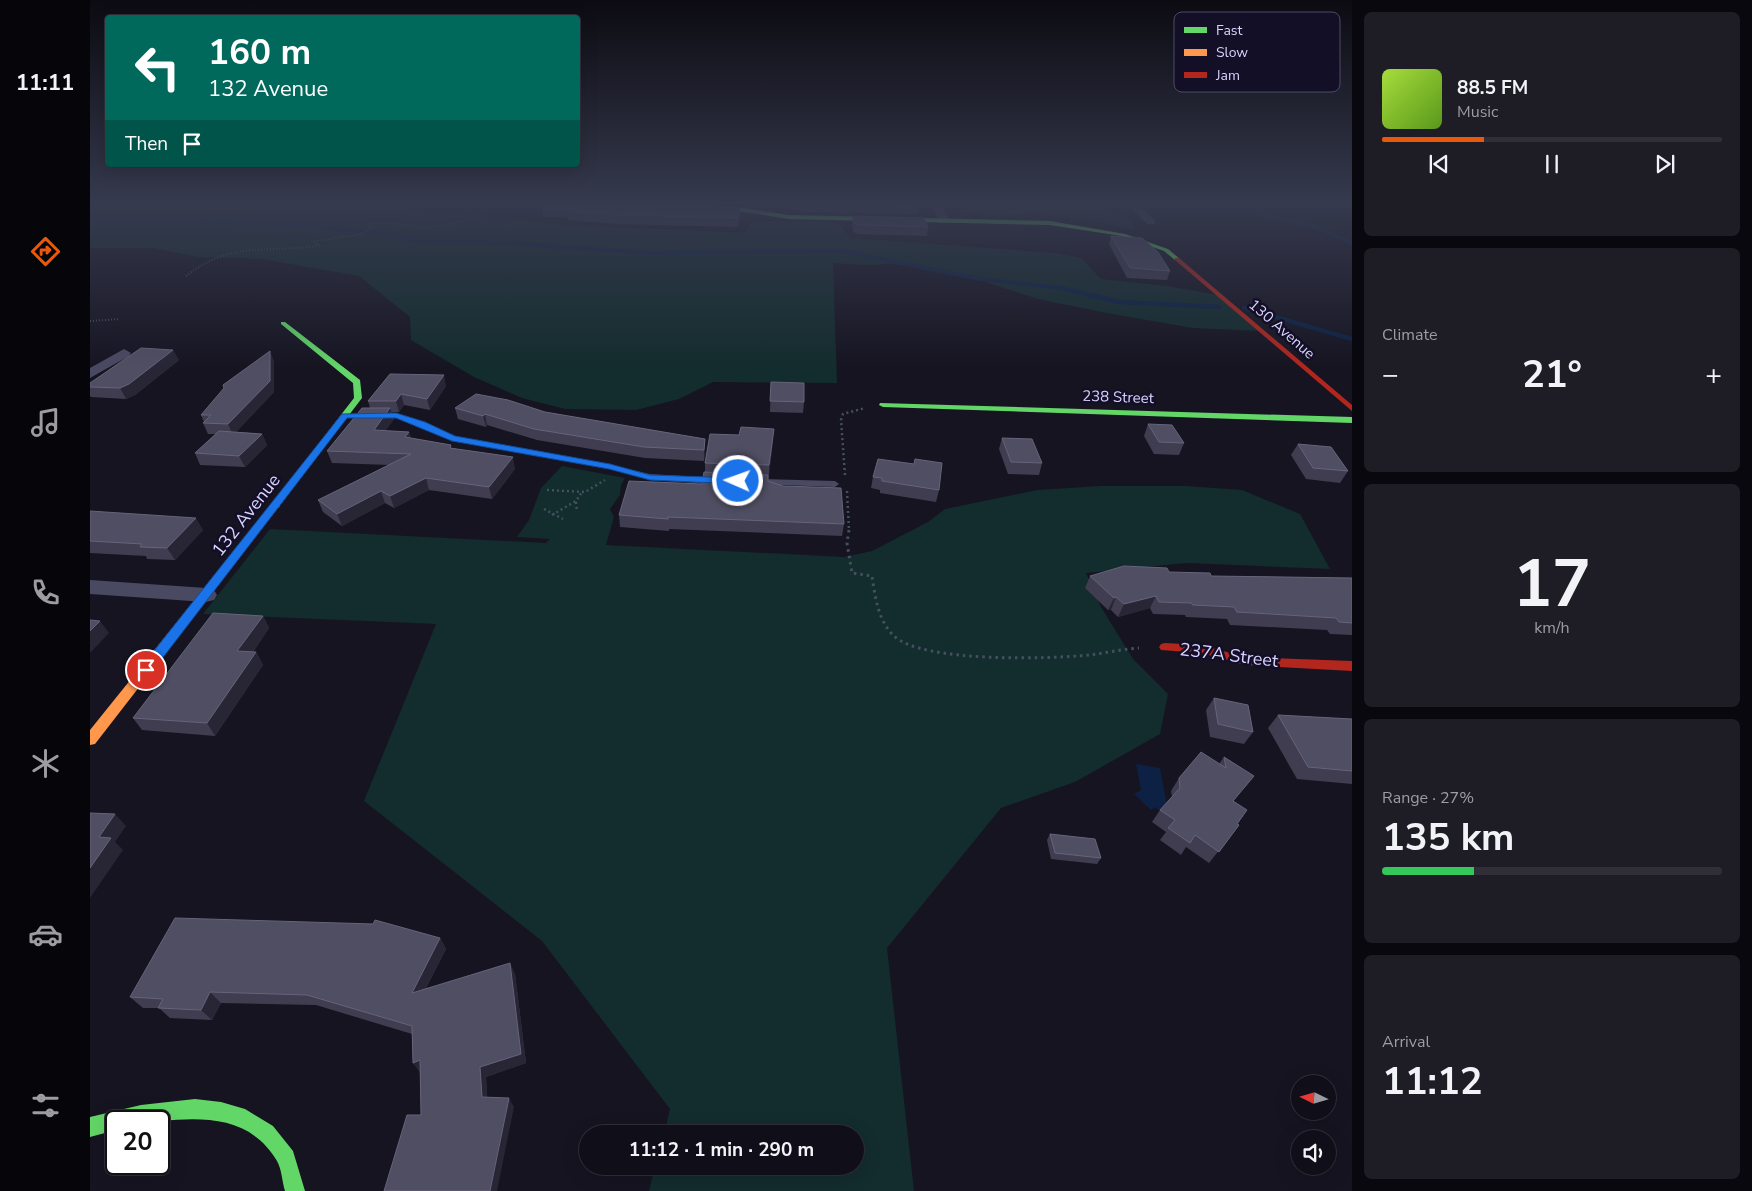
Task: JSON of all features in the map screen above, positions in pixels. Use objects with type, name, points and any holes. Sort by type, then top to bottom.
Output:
[{"type":"street","name":"130 Avenue","points":[[1175,258],[1352,409]]},
{"type":"street","name":"132 Avenue","points":[[90,740],[206,595],[358,398],[357,382],[283,323]]},
{"type":"street","points":[[90,374],[124,353]]},
{"type":"street","name":"238 Street","points":[[883,405],[1352,420]]},
{"type":"street","points":[[90,587],[206,595]]},
{"type":"street","name":"237A Street","points":[[1165,648],[1201,650],[1245,661],[1352,666]]},
{"type":"street","points":[[90,1127],[169,1109],[207,1110],[240,1115],[263,1127],[284,1150],[295,1191]]},
{"type":"lane","points":[[345,416],[396,415],[422,424],[452,439],[616,468],[650,477],[728,481]]},
{"type":"lane","points":[[748,482],[835,484]]},
{"type":"path","points":[[186,276],[206,261],[215,258]]},
{"type":"path","points":[[90,320],[119,319]]},
{"type":"path","points":[[883,405],[850,411],[843,414],[841,420],[850,522],[846,543],[852,572],[872,576],[880,615],[896,639],[930,652],[1020,659],[1092,655],[1119,648],[1165,648]]},
{"type":"path","points":[[548,490],[582,492],[595,490],[616,468]]},
{"type":"path","points":[[552,515],[576,502],[582,492]]},
{"type":"path","points":[[576,502],[577,510]]},
{"type":"path","points":[[544,509],[552,515],[563,519]]},
{"type":"green space","points":[[217,258],[1079,258],[1101,279],[1167,286],[1219,295],[1261,331],[1193,328],[1107,313],[1038,299],[973,278],[897,263],[867,265],[833,263],[837,383],[713,382],[679,399],[636,410],[565,409],[522,398],[474,377],[411,340],[410,317],[359,276],[262,259]]},
{"type":"green space","points":[[562,466],[625,478],[621,485],[620,495],[610,509],[614,517],[606,545],[844,557],[872,551],[928,522],[945,509],[1038,490],[1100,486],[1186,486],[1242,490],[1300,514],[1330,569],[1186,563],[1086,573],[1101,607],[1133,659],[1168,694],[1160,734],[1075,782],[1001,808],[887,948],[914,1191],[649,1191],[653,1175],[864,1175],[864,1125],[666,1125],[670,1109],[542,941],[364,801],[436,624],[203,614],[270,529],[546,543],[550,539],[517,537],[529,520],[541,488]]},
{"type":"water","points":[[1136,764],[1160,768],[1167,806],[1160,811],[1155,807],[1151,810],[1134,794],[1141,790]]},
{"type":"building","points":[[1124,258],[1162,258],[1170,271],[1130,268]]},
{"type":"building","points":[[141,348],[173,350],[129,384],[120,388],[90,387],[90,383]]},
{"type":"building","points":[[270,351],[270,381],[228,424],[203,423],[211,415],[201,415],[224,388],[223,385]]},
{"type":"building","points":[[390,374],[444,375],[427,399],[401,394],[396,401],[368,401]]},
{"type":"building","points":[[771,382],[804,383],[804,402],[770,401]]},
{"type":"building","points":[[476,394],[508,400],[545,412],[705,439],[704,450],[644,447],[534,429],[485,414],[483,416],[455,408]]},
{"type":"building","points":[[362,408],[390,408],[374,430],[409,432],[405,437],[451,445],[450,448],[513,457],[489,487],[426,478],[390,496],[381,491],[337,514],[318,500],[411,454],[327,451]]},
{"type":"building","points":[[1148,424],[1172,425],[1184,443],[1159,442]]},
{"type":"building","points":[[741,427],[774,429],[769,465],[705,463],[710,434],[739,435]]},
{"type":"building","points":[[219,431],[262,434],[239,456],[195,453]]},
{"type":"building","points":[[1002,438],[1032,439],[1042,463],[1011,462]]},
{"type":"building","points":[[1298,444],[1331,447],[1348,471],[1313,468]]},
{"type":"building","points":[[878,459],[914,464],[915,459],[942,463],[939,490],[882,481],[882,478],[873,477]]},
{"type":"building","points":[[704,472],[768,475],[768,481],[783,486],[841,488],[844,524],[668,517],[668,519],[619,515],[629,481],[702,484]]},
{"type":"building","points":[[90,511],[196,518],[167,548],[140,547],[142,544],[90,541]]},
{"type":"building","points":[[1124,566],[1167,568],[1169,572],[1210,573],[1211,576],[1352,578],[1352,623],[1339,622],[1336,618],[1237,612],[1234,607],[1159,602],[1156,596],[1124,604],[1116,597],[1114,598],[1090,576]]},
{"type":"building","points":[[213,613],[263,616],[237,651],[256,652],[207,723],[133,718]]},
{"type":"building","points":[[90,620],[100,621],[90,631]]},
{"type":"building","points":[[1214,698],[1248,705],[1253,732],[1218,724]]},
{"type":"building","points":[[1278,715],[1352,719],[1352,771],[1308,767]]},
{"type":"building","points":[[1201,752],[1226,768],[1224,757],[1254,776],[1233,801],[1247,810],[1237,824],[1239,825],[1219,852],[1195,835],[1190,843],[1168,828],[1175,820],[1160,810],[1180,788],[1179,778]]},
{"type":"building","points":[[90,813],[115,814],[99,837],[111,838],[90,868]]},
{"type":"building","points":[[1050,834],[1095,839],[1101,858],[1055,853]]},
{"type":"building","points":[[175,918],[373,924],[375,920],[440,938],[412,993],[510,963],[521,1054],[480,1067],[482,1097],[509,1098],[490,1191],[384,1191],[407,1115],[421,1115],[420,1060],[413,1063],[412,1026],[307,995],[210,992],[201,1010],[158,1008],[163,999],[130,997]]},
{"type":"waterway","points":[[874,258],[980,279],[1060,288]]},
{"type":"waterway","points":[[1060,288],[1119,302],[1220,307]]},
{"type":"waterway","points":[[1244,308],[1352,339]]},
{"type":"traffic: fast","points":[[275,506],[358,398],[357,382],[283,323]]},
{"type":"traffic: fast","points":[[883,405],[1352,420]]},
{"type":"traffic: fast","points":[[90,1127],[141,1115],[168,1111],[195,1109],[221,1111],[245,1119],[266,1133],[284,1154],[295,1191]]},
{"type":"traffic: slow","points":[[90,740],[275,506]]},
{"type":"traffic: jam","points":[[1177,259],[1352,409]]},
{"type":"traffic: jam","points":[[1165,647],[1201,649],[1245,661],[1352,666]]},
{"type":"route","points":[[146,670],[345,416],[396,415],[422,424],[452,439],[610,467],[650,477],[738,481]]}]
